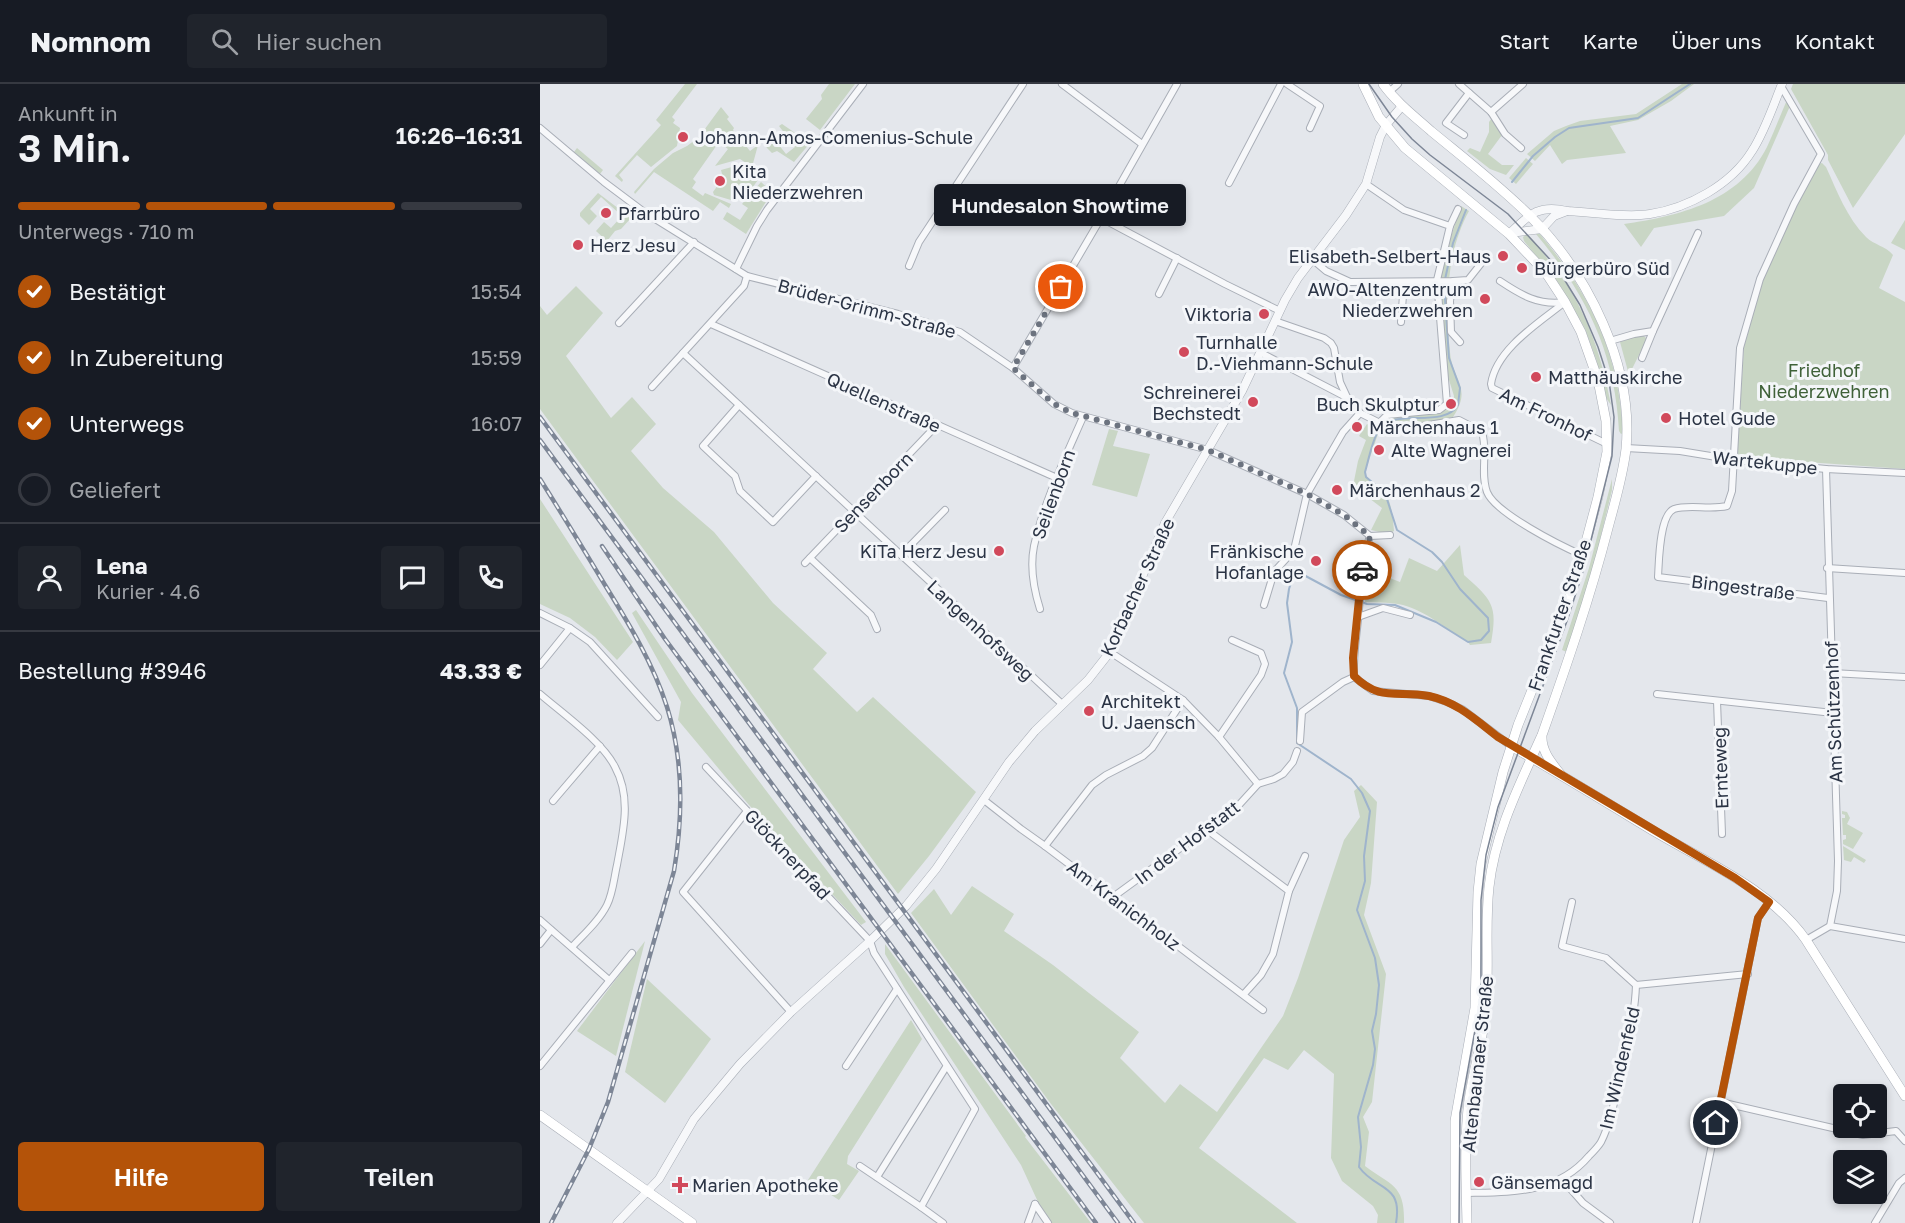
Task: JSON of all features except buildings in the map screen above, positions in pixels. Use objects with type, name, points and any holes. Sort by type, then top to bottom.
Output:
[{"type":"main road","name":"Frankfurter Straße","points":[[1363,84],[1379,117],[1405,148],[1509,234],[1534,260],[1565,302],[1581,332],[1598,380],[1606,421],[1607,444],[1598,497],[1566,609],[1511,746]]},
{"type":"main road","name":"Frankfurter Straße","points":[[1386,88],[1402,106],[1499,187],[1556,244],[1578,276],[1602,321],[1610,341],[1623,391],[1626,448],[1618,488],[1598,569],[1542,735]]},
{"type":"main road","points":[[1607,444],[1626,448]]},
{"type":"main road","points":[[1542,735],[1543,748],[1551,763],[1561,774]]},
{"type":"main road","name":"Altenbaunaer Straße","points":[[1467,1223],[1469,1103],[1484,1024],[1488,989],[1488,912],[1491,870],[1502,826],[1542,735]]},
{"type":"main road","points":[[1511,746],[1735,878],[1791,921],[1806,940],[1905,1096]]},
{"type":"main road","name":"Altenbaunaer Straße","points":[[1455,1223],[1455,1121],[1475,1008],[1478,892],[1481,864],[1511,746]]},
{"type":"main road","points":[[540,1115],[692,1223]]},
{"type":"street","points":[[736,269],[766,210],[863,84]]},
{"type":"street","points":[[909,266],[919,242],[1023,84]]},
{"type":"street","points":[[1062,84],[1142,144]]},
{"type":"street","points":[[1013,368],[1177,84]]},
{"type":"street","points":[[1229,183],[1281,84]]},
{"type":"street","points":[[1287,84],[1320,106],[1310,128]]},
{"type":"street","points":[[1386,88],[1398,84]]},
{"type":"street","points":[[1459,84],[1491,112],[1505,134],[1521,148]]},
{"type":"street","points":[[1491,112],[1523,84]]},
{"type":"street","points":[[1509,234],[1538,210],[1550,208],[1567,211],[1647,214],[1664,211],[1713,190],[1727,181],[1742,166],[1752,151],[1781,85]]},
{"type":"street","points":[[1735,460],[1740,348],[1760,279],[1794,204],[1821,154],[1781,85]]},
{"type":"street","points":[[1464,135],[1446,123],[1469,93]]},
{"type":"street","name":"Korbacher Straße","points":[[617,1223],[648,1191],[667,1167],[694,1119],[740,1064],[791,1012],[906,906],[927,880],[1009,762],[1035,731],[1088,680],[1110,652],[1165,523],[1242,392],[1298,278],[1346,215],[1366,184],[1386,125],[1402,106]]},
{"type":"street","name":"Brüder-Grimm-Straße","points":[[540,128],[610,187],[644,212],[747,276],[960,332],[1013,368],[1054,404],[1083,417],[1145,431],[1208,450],[1307,494],[1344,515],[1370,536]]},
{"type":"street","points":[[1366,184],[1404,210],[1450,226]]},
{"type":"street","points":[[1382,424],[1387,415],[1439,410],[1447,404],[1438,280],[1450,226],[1458,209]]},
{"type":"street","points":[[1509,234],[1542,229],[1554,216],[1567,211]]},
{"type":"street","points":[[1101,218],[1280,311]]},
{"type":"street","points":[[1642,358],[1698,234]]},
{"type":"street","points":[[619,323],[694,242]]},
{"type":"street","points":[[1312,258],[1326,271],[1350,282],[1404,282],[1468,280],[1487,256]]},
{"type":"street","points":[[1159,294],[1177,258]]},
{"type":"street","points":[[652,387],[711,324],[744,285],[747,276]]},
{"type":"street","points":[[1451,281],[1451,330],[1460,342]]},
{"type":"street","points":[[1500,281],[1523,296],[1537,301],[1551,304],[1565,302]]},
{"type":"street","points":[[1401,322],[1404,282]]},
{"type":"street","name":"Am Fronhof","points":[[1565,302],[1514,344],[1503,357],[1491,384],[1492,388],[1607,444]]},
{"type":"street","points":[[1275,321],[1324,338],[1331,343],[1340,382],[1347,397],[1360,413],[1382,424],[1404,429],[1459,420],[1482,432],[1486,445],[1486,491],[1491,498],[1499,507],[1517,519],[1582,555]]},
{"type":"street","name":"Quellenstraße","points":[[711,324],[1057,478]]},
{"type":"street","points":[[1610,341],[1653,331]]},
{"type":"street","name":"Langenhofsweg","points":[[683,353],[1062,705]]},
{"type":"street","points":[[1264,355],[1347,397]]},
{"type":"street","points":[[739,405],[703,446],[735,476],[740,491],[773,522],[816,476]]},
{"type":"street","points":[[1264,605],[1274,572],[1294,550],[1307,494],[1343,432],[1360,413]]},
{"type":"street","name":"Seilenborn","points":[[1040,609],[1034,590],[1033,548],[1057,478],[1083,417]]},
{"type":"street","name":"Sensenborn","points":[[877,630],[871,615],[807,561],[936,426]]},
{"type":"street","name":"Wartekuppe","points":[[1626,448],[1680,451],[1735,460],[1826,469],[1905,473]]},
{"type":"street","name":"Bingestraße","points":[[1735,460],[1732,491],[1727,506],[1715,509],[1675,509],[1668,513],[1661,534],[1658,577],[1828,598]]},
{"type":"street","name":"Am Schützenhof","points":[[1826,469],[1827,568],[1838,861],[1837,891],[1830,926]]},
{"type":"street","points":[[901,555],[945,510]]},
{"type":"street","points":[[1390,535],[1370,536],[1361,572],[1353,658],[1354,676],[1363,686],[1373,691],[1429,696],[1447,702],[1462,709],[1511,746]]},
{"type":"street","points":[[1827,568],[1905,573]]},
{"type":"street","points":[[1358,613],[1383,608],[1410,615]]},
{"type":"street","points":[[540,613],[570,628],[590,642],[608,659],[658,717]]},
{"type":"street","points":[[540,665],[570,628]]},
{"type":"street","points":[[1219,737],[1261,675],[1265,664],[1261,653],[1232,640]]},
{"type":"street","points":[[1110,652],[1184,700],[1219,737],[1258,784]]},
{"type":"street","points":[[1832,673],[1905,677]]},
{"type":"street","points":[[1300,741],[1302,712],[1354,676]]},
{"type":"street","points":[[540,694],[600,746],[615,765],[625,796],[625,822],[607,905],[572,947]]},
{"type":"street","points":[[1657,694],[1833,713]]},
{"type":"street","points":[[1045,846],[1092,785],[1143,756],[1152,748],[1184,700]]},
{"type":"street","name":"Ernteweg","points":[[1718,701],[1722,834]]},
{"type":"street","points":[[553,801],[600,746]]},
{"type":"street","name":"In der Hofstatt","points":[[1113,897],[1238,806],[1258,784],[1283,774],[1293,762],[1297,752]]},
{"type":"street","name":"Glöcknerpfad","points":[[706,767],[870,941],[874,952],[897,989],[975,1109],[921,1207]]},
{"type":"street","name":"Am Kranichholz","points":[[984,800],[1263,1010]]},
{"type":"street","points":[[747,811],[683,892],[791,1012]]},
{"type":"street","points":[[1206,829],[1289,891]]},
{"type":"street","points":[[1244,994],[1261,975],[1273,954],[1289,891],[1305,856]]},
{"type":"street","name":"Im Windenfeld","points":[[1572,902],[1562,946],[1606,958],[1636,985],[1748,974]]},
{"type":"street","points":[[1696,1223],[1758,918],[1769,902]]},
{"type":"street","points":[[540,920],[609,980]]},
{"type":"street","points":[[1806,940],[1830,926],[1905,939]]},
{"type":"street","points":[[540,944],[551,930]]},
{"type":"street","points":[[540,1066],[632,953]]},
{"type":"street","name":"Im Windenfeld","points":[[1466,1193],[1514,1192],[1539,1188],[1562,1179],[1585,1162],[1600,1143],[1616,1096],[1635,1003],[1636,985]]},
{"type":"street","points":[[846,1066],[897,989]]},
{"type":"street","points":[[877,1177],[946,1067]]},
{"type":"street","points":[[1720,1102],[1863,1135],[1896,1131],[1905,1141]]},
{"type":"street","points":[[860,1166],[944,1223]]},
{"type":"street","points":[[1875,1223],[1899,1183],[1905,1178]]},
{"type":"street","points":[[1562,1179],[1582,1202],[1610,1223]]},
{"type":"street","points":[[1028,1223],[1035,1204],[1048,1223]]},
{"type":"green space","points":[[685,84],[697,84],[672,117],[675,120],[673,123],[680,128],[677,146],[651,167],[637,155],[619,175],[622,182],[615,176],[661,125],[656,120]]},
{"type":"green space","points":[[829,84],[855,84],[820,130],[806,119],[822,99],[821,95]]},
{"type":"green space","points":[[1682,84],[1694,84],[1671,101],[1638,120],[1610,126],[1626,153],[1567,160],[1562,164],[1550,145],[1535,161],[1527,154],[1554,131],[1580,121],[1636,114]]},
{"type":"green space","points":[[1793,84],[1905,84],[1905,134],[1853,208],[1828,160],[1828,155],[1791,89]]},
{"type":"green space","points":[[1787,100],[1790,106],[1754,188],[1724,216],[1654,228],[1641,247],[1624,224],[1686,211],[1706,203],[1741,181],[1755,166],[1767,147]]},
{"type":"green space","points":[[721,107],[729,117],[727,119],[734,128],[733,130],[750,151],[758,145],[752,167],[740,159],[715,166],[728,149],[719,142],[693,179],[696,182],[692,188],[703,196],[705,193],[731,204],[729,208],[720,202],[713,211],[654,172],[635,194],[634,192],[654,169],[673,153],[699,137]]},
{"type":"green space","points":[[1492,118],[1502,135],[1488,154],[1502,165],[1514,165],[1506,175],[1490,169],[1467,151],[1470,148],[1480,152],[1489,132],[1489,122]]},
{"type":"green space","points":[[782,124],[810,143],[794,162],[777,151],[772,153],[763,141],[771,135],[786,154],[795,147],[779,126]]},
{"type":"green space","points":[[577,148],[603,170],[600,174],[574,152]]},
{"type":"green space","points":[[1526,158],[1533,164],[1516,184],[1509,178]]},
{"type":"green space","name":"Friedhof Niederzwehren","points":[[1822,163],[1859,230],[1869,240],[1893,255],[1879,288],[1905,302],[1905,469],[1737,457],[1744,347],[1762,282],[1796,206],[1818,164]]},
{"type":"green space","points":[[739,165],[758,180],[749,192],[731,200],[714,195],[713,192],[723,178],[721,170]]},
{"type":"green space","points":[[761,182],[772,192],[746,234],[723,219],[727,212],[740,220],[748,208],[742,204]]},
{"type":"green space","points":[[598,193],[631,218],[607,241],[596,231],[604,222],[611,228],[622,216],[601,197],[590,209],[597,216],[589,225],[580,216],[580,213]]},
{"type":"green space","points":[[1461,206],[1469,211],[1456,244],[1448,297],[1450,352],[1461,391],[1459,407],[1453,417],[1414,425],[1386,422],[1388,417],[1448,410],[1452,405],[1454,396],[1445,367],[1437,280]]},
{"type":"green space","points":[[1905,220],[1905,250],[1891,243]]},
{"type":"green space","points":[[1536,232],[1573,279],[1599,326],[1615,376],[1623,433],[1621,434],[1611,375],[1595,325],[1570,279]]},
{"type":"green space","points":[[1526,234],[1560,274],[1589,327],[1602,365],[1611,405],[1606,398],[1585,329],[1561,287],[1524,241],[1523,237]]},
{"type":"green space","points":[[576,286],[603,313],[566,356],[611,418],[632,397],[656,424],[631,451],[663,488],[714,532],[773,603],[827,653],[813,669],[857,712],[873,697],[976,792],[898,894],[540,409],[540,306],[547,315]]},
{"type":"green space","points":[[1639,335],[1647,339],[1629,375],[1620,342]]},
{"type":"green space","points":[[1367,424],[1379,431],[1365,472],[1369,479],[1383,490],[1389,502],[1394,531],[1388,534],[1371,530],[1382,508],[1353,486],[1358,461],[1366,440],[1359,436]]},
{"type":"green space","points":[[1109,429],[1118,431],[1113,446],[1150,454],[1137,497],[1092,485]]},
{"type":"green space","points":[[1612,479],[1612,490],[1593,569],[1567,652],[1562,650],[1589,568]]},
{"type":"green space","points":[[540,499],[633,642],[617,660],[595,637],[570,618],[540,604]]},
{"type":"green space","points":[[1460,545],[1464,575],[1487,597],[1491,604],[1494,620],[1491,643],[1470,645],[1434,620],[1408,607],[1394,603],[1365,602],[1367,569],[1400,582],[1409,558],[1437,571]]},
{"type":"green space","points":[[636,610],[692,693],[866,922],[861,925],[749,805],[678,720],[681,702],[632,613]]},
{"type":"green space","points":[[1361,785],[1377,802],[1371,883],[1364,915],[1386,974],[1372,1102],[1363,1117],[1369,1132],[1365,1166],[1395,1188],[1402,1201],[1404,1223],[1377,1223],[1378,1215],[1373,1206],[1342,1181],[1331,1158],[1334,1074],[1304,1050],[1288,1070],[1264,1058],[1199,1148],[1297,1223],[1144,1223],[1051,1104],[911,913],[934,889],[951,915],[972,886],[1014,914],[1004,931],[1053,965],[1139,1032],[1120,1058],[1165,1103],[1180,1084],[1217,1112],[1283,1016],[1344,840],[1360,817],[1354,791]]},
{"type":"green space","points":[[1842,811],[1847,812],[1850,818],[1847,824],[1863,833],[1853,849],[1843,844],[1846,835],[1843,835],[1842,818],[1845,818],[1845,815]]},
{"type":"green space","points":[[1843,846],[1866,860],[1864,863],[1854,857],[1851,862],[1844,860]]},
{"type":"green space","points":[[645,941],[616,1056],[577,1031]]},
{"type":"green space","points":[[885,944],[1025,1137],[1091,1223],[1052,1223],[1038,1202],[1021,1165],[904,987],[885,954]]},
{"type":"green space","points":[[647,979],[711,1039],[665,1103],[625,1072]]},
{"type":"green space","points":[[911,1020],[922,1039],[848,1156],[847,1164],[859,1171],[839,1200],[808,1180]]},
{"type":"waterway","points":[[1512,182],[1533,156],[1569,128],[1638,118],[1690,84]]},
{"type":"waterway","points":[[1396,1223],[1396,1201],[1392,1194],[1359,1167],[1361,1147],[1358,1117],[1373,1065],[1375,1049],[1372,1031],[1379,985],[1375,958],[1357,910],[1365,881],[1364,856],[1370,811],[1362,793],[1351,779],[1297,743],[1297,708],[1284,673],[1292,642],[1287,603],[1293,576],[1300,573],[1341,595],[1367,604],[1395,605],[1436,622],[1468,642],[1481,640],[1489,631],[1488,618],[1460,589],[1442,562],[1432,552],[1397,530],[1385,493],[1366,477],[1365,472],[1375,438],[1380,428],[1387,422],[1397,419],[1442,416],[1451,412],[1458,405],[1460,388],[1449,358],[1444,284],[1453,243],[1466,210]]},
{"type":"tram line","points":[[1369,84],[1392,117],[1412,139],[1508,214],[1556,266],[1580,305],[1598,347],[1609,381],[1614,417],[1612,456],[1584,568],[1567,621],[1498,807],[1486,855],[1481,900],[1479,1008],[1460,1113],[1459,1223]]},
{"type":"railway","points":[[540,417],[1134,1223]]},
{"type":"railway","points":[[540,440],[1118,1223]]},
{"type":"railway","points":[[540,479],[623,614],[655,675],[673,727],[680,789],[679,830],[674,871],[608,1102],[589,1149],[551,1223]]},
{"type":"railway","points":[[602,546],[665,639],[1096,1223]]},
{"type":"way so far","points":[[1061,287],[1013,368],[1054,404],[1072,413],[1208,450],[1307,494],[1344,515],[1370,536],[1362,570]]},
{"type":"place","name":"Johann-Amos-Comenius-Schule","points":[[683,137]]},
{"type":"place","name":"Kita Niederzwehren","points":[[720,181]]},
{"type":"place","name":"Pfarrbüro","points":[[606,213]]},
{"type":"place","name":"Herz Jesu","points":[[578,245]]},
{"type":"place","name":"Elisabeth-Selbert-Haus","points":[[1503,256]]},
{"type":"place","name":"Bürgerbüro Süd","points":[[1522,268]]},
{"type":"place","name":"Hundesalon Showtime","points":[[1061,287]]},
{"type":"place","name":"AWO-Altenzentrum Niederzwehren","points":[[1485,299]]},
{"type":"place","name":"Viktoria","points":[[1264,314]]},
{"type":"place","name":"Turnhalle D.-Viehmann-Schule","points":[[1184,352]]},
{"type":"place","name":"Matthäuskirche","points":[[1536,377]]},
{"type":"place","name":"Schreinerei Bechstedt","points":[[1253,402]]},
{"type":"place","name":"Buch Skulptur","points":[[1451,404]]},
{"type":"place","name":"Hotel Gude","points":[[1666,418]]},
{"type":"place","name":"Märchenhaus 1","points":[[1357,427]]},
{"type":"place","name":"Alte Wagnerei","points":[[1379,450]]},
{"type":"place","name":"Märchenhaus 2","points":[[1337,490]]},
{"type":"place","name":"KiTa Herz Jesu","points":[[999,551]]},
{"type":"place","name":"Fränkische Hofanlage","points":[[1316,561]]},
{"type":"place","name":"Architekt U. Jaensch","points":[[1089,711]]},
{"type":"place","name":"Gänsemagd","points":[[1479,1182]]},
{"type":"place","name":"Marien Apotheke","points":[[680,1185]]},
{"type":"route","points":[[1362,570],[1353,658],[1354,676],[1363,686],[1382,693],[1429,696],[1462,709],[1498,737],[1735,878],[1769,902],[1758,918],[1716,1123]]}]
